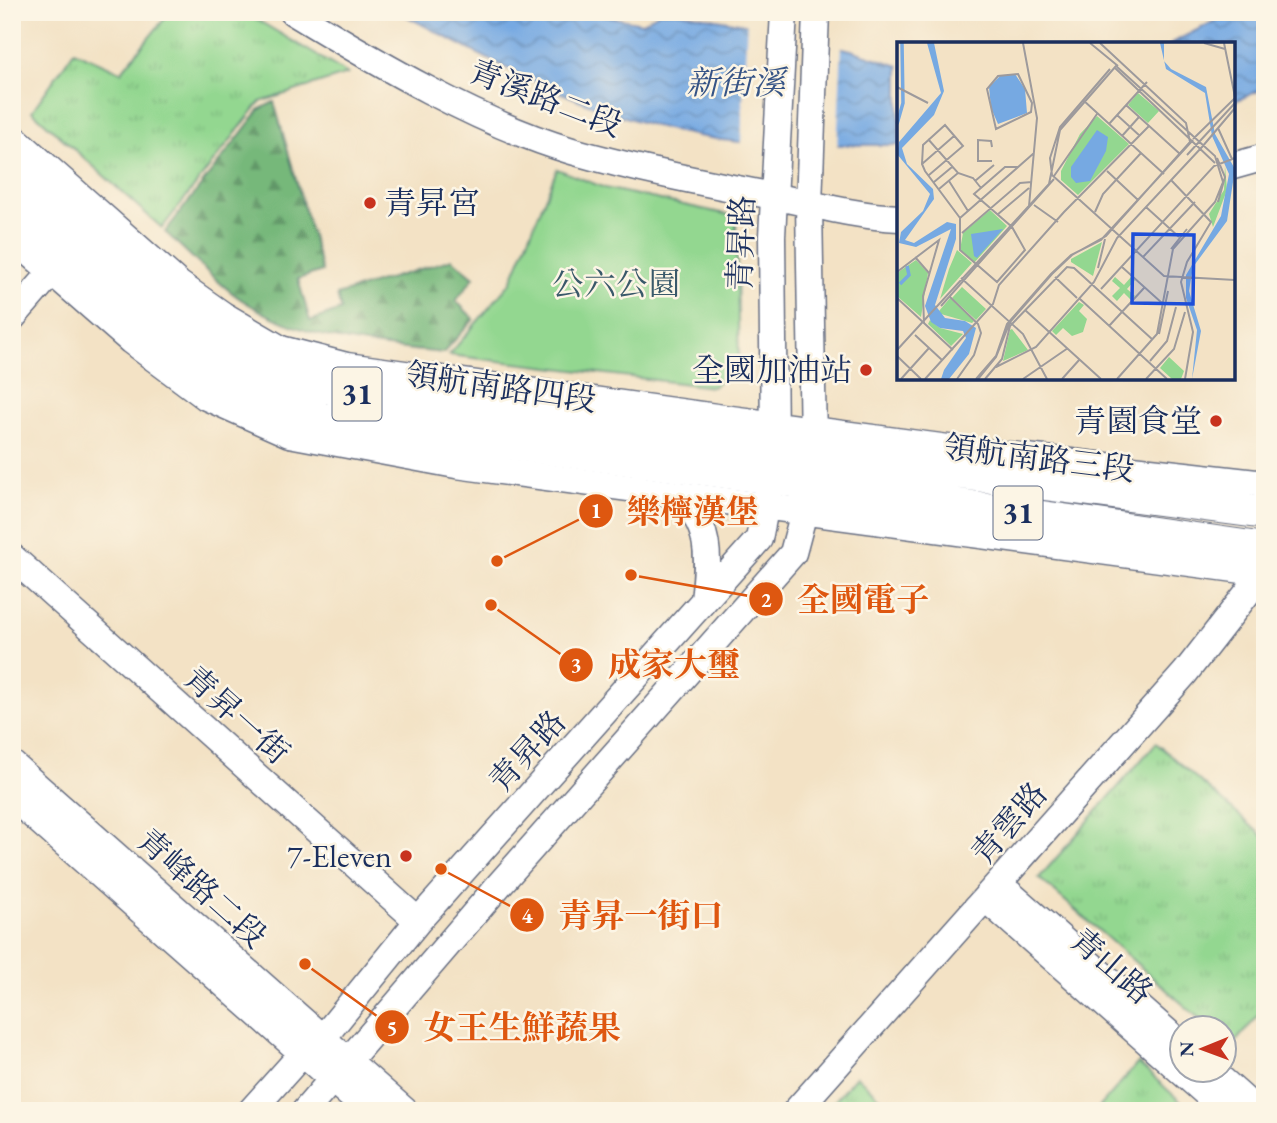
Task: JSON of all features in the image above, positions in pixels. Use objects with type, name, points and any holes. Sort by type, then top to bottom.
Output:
[{"type":"main road","name":"領航南路四段","points":[[12,168],[162,302],[206,334],[273,374],[347,392],[771,464]]},
{"type":"main road","name":"領航南路四段","points":[[12,206],[142,323],[190,358],[264,400],[322,419],[528,446],[771,464]]},
{"type":"main road","name":"領航南路三段","points":[[771,464],[1265,513]]},
{"type":"main road","name":"領航南路三段","points":[[811,470],[1264,565]]},
{"type":"street","name":"青溪路二段","points":[[293,12],[357,51],[512,128],[571,151],[792,201],[876,217],[897,218]]},
{"type":"street","name":"青昇路","points":[[305,1111],[499,885],[793,553],[811,470],[792,201],[778,149],[784,17]]},
{"type":"street","name":"青昇路","points":[[250,1111],[312,1046],[418,921],[759,539],[771,464],[772,236],[792,201],[811,150],[816,17]]},
{"type":"street","name":"領航南路四段","points":[[12,136],[179,284],[223,315],[281,349],[771,464],[811,470]]},
{"type":"street","points":[[1235,165],[1265,157]]},
{"type":"street","name":"領航南路四段","points":[[12,237],[131,341],[206,397],[289,434],[415,457],[677,495],[771,464]]},
{"type":"street","points":[[12,318],[51,273]]},
{"type":"street","points":[[415,457],[528,446]]},
{"type":"street","name":"領航南路三段","points":[[811,470],[1265,484]]},
{"type":"street","points":[[677,495],[698,516],[708,539],[704,600]]},
{"type":"street","name":"青昇一街","points":[[12,557],[418,921]]},
{"type":"street","name":"青雲路","points":[[796,1111],[1185,673],[1264,565]]},
{"type":"street","name":"青峰路二段","points":[[12,764],[312,1046]]},
{"type":"street","name":"青峰路二段","points":[[12,797],[341,1071]]},
{"type":"street","name":"青山路","points":[[993,892],[1168,1034]]},
{"type":"street","name":"青山路","points":[[993,892],[1226,1111]]},
{"type":"street","points":[[341,1071],[368,1111]]},
{"type":"street","points":[[341,1071],[405,1111]]},
{"type":"street","points":[[1227,1084],[1257,1111]]},
{"type":"green space","points":[[170,12],[244,12],[348,74],[260,102],[162,228],[32,111],[74,51],[121,72]]},
{"type":"green space","points":[[274,102],[322,271],[298,279],[310,321],[341,310],[337,295],[452,259],[474,277],[456,301],[474,319],[443,353],[364,344],[290,325],[232,293],[165,232],[260,109]]},
{"type":"green space","name":"公六公園","points":[[557,169],[605,188],[730,215],[736,222],[739,367],[712,387],[449,355],[511,282]]},
{"type":"green space","points":[[1156,743],[1265,838],[1265,1008],[1238,1039],[1238,1014],[1194,1014],[1039,878]]},
{"type":"green space","points":[[1138,1063],[1191,1111],[1096,1111]]},
{"type":"green space","points":[[856,1076],[895,1111],[826,1111]]},
{"type":"water","name":"新街溪","points":[[399,12],[584,12],[642,23],[660,12],[678,12],[744,24],[851,50],[897,65],[897,145],[740,142],[695,136],[607,111],[479,54]]},
{"type":"water","points":[[1232,12],[1265,12],[1265,88],[1235,101],[1235,42],[1174,42]]},
{"type":"pier","points":[[747,21],[842,44],[837,147],[741,145]]},
{"type":"place","name":"青昇宮","points":[[370,203]]},
{"type":"place","name":"全國加油站","points":[[866,370]]},
{"type":"place","name":"青園食堂","points":[[1216,421]]},
{"type":"place","name":"樂檸漢堡","points":[[497,561]]},
{"type":"place","name":"全國電子","points":[[631,575]]},
{"type":"place","name":"成家大璽","points":[[491,605]]},
{"type":"place","name":"7-Eleven","points":[[406,856]]},
{"type":"place","name":"青昇一街口","points":[[441,869]]},
{"type":"place","name":"女王生鮮蔬果","points":[[305,964]]}]
